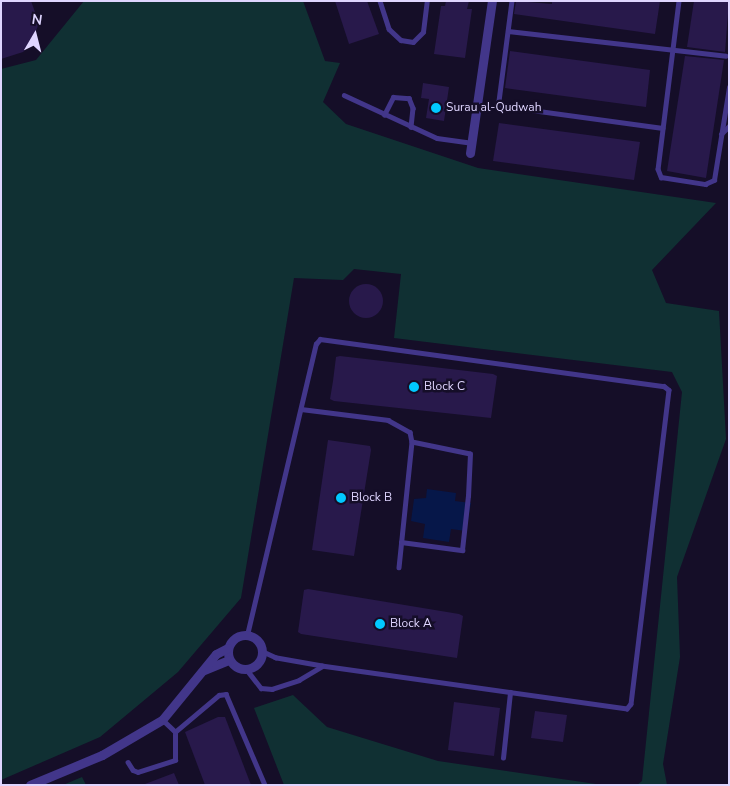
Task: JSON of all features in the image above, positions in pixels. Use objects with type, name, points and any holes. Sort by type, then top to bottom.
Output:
[{"type":"street","points":[[471,148],[492,1]]},
{"type":"street","points":[[30,785],[102,755],[162,720],[216,654],[228,648],[238,636],[247,635],[261,644],[263,652],[255,667],[247,670],[237,668],[229,660],[228,648]]},
{"type":"street","points":[[203,671],[229,660]]},
{"type":"lane","points":[[380,1],[389,29],[401,40],[412,42],[423,32],[427,1]]},
{"type":"lane","points":[[512,1],[499,101],[502,106],[663,128]]},
{"type":"lane","points":[[679,1],[658,174],[661,178],[676,181],[712,182],[729,87]]},
{"type":"lane","points":[[508,31],[726,56]]},
{"type":"lane","points":[[344,95],[437,138],[471,148]]},
{"type":"lane","points":[[384,115],[393,98],[409,98],[413,108],[411,127]]},
{"type":"lane","points":[[720,135],[729,126]]},
{"type":"lane","points":[[247,635],[316,344],[323,338],[664,386],[669,390],[630,707],[624,709],[322,666],[276,658],[263,652]]},
{"type":"lane","points":[[300,409],[399,423],[410,432],[412,442],[399,567]]},
{"type":"lane","points":[[401,542],[462,550],[468,496],[470,454],[412,442]]},
{"type":"lane","points":[[247,670],[261,688],[272,689],[299,680],[322,666]]},
{"type":"lane","points":[[503,758],[510,692]]},
{"type":"lane","points":[[175,732],[218,694],[226,694],[265,785]]},
{"type":"lane","points":[[128,762],[132,770],[138,772],[175,760],[175,732],[162,720]]},
{"type":"green space","points":[[84,1],[303,1],[325,61],[340,63],[323,102],[346,124],[478,168],[716,203],[652,270],[666,303],[719,311],[726,439],[677,577],[680,657],[663,764],[667,785],[637,785],[642,781],[682,392],[672,372],[394,338],[401,274],[354,269],[343,280],[294,278],[241,598],[178,672],[100,737],[1,780],[1,69],[36,60]]},
{"type":"green space","points":[[293,695],[327,727],[438,761],[603,785],[284,785],[254,708]]},
{"type":"green space","points":[[82,777],[86,785],[63,785]]},
{"type":"shaded area","points":[[427,489],[456,493],[455,501],[471,503],[466,531],[451,529],[449,542],[423,538],[425,524],[411,521],[414,499],[426,498]]},
{"type":"building","points":[[1,1],[31,1],[39,23],[31,44],[23,52],[1,59]]},
{"type":"building","points":[[335,1],[367,1],[379,34],[349,44]]},
{"type":"building","points":[[446,1],[469,1],[467,9],[472,9],[465,58],[434,54],[441,6],[445,6]]},
{"type":"building","points":[[516,1],[552,4],[552,1],[660,1],[655,34],[514,14]]},
{"type":"building","points":[[694,1],[729,1],[725,52],[687,47]]},
{"type":"building","points":[[510,51],[650,70],[646,107],[505,88]]},
{"type":"building","points":[[685,56],[724,60],[706,178],[667,171]]},
{"type":"building","name":"Surau al-Qudwah","points":[[423,83],[449,87],[444,121],[426,118],[429,99],[421,98]]},
{"type":"building","points":[[499,123],[640,142],[634,180],[493,161]]},
{"type":"building","points":[[366,284],[373,285],[378,289],[382,294],[382,308],[378,313],[373,317],[366,318],[359,317],[354,313],[350,308],[349,301],[350,294],[354,289],[359,285]]},
{"type":"building","name":"Block C","points":[[336,357],[493,374],[497,376],[491,418],[334,401],[330,399]]},
{"type":"building","name":"Block B","points":[[328,440],[370,446],[371,450],[354,556],[312,550]]},
{"type":"building","name":"Block A","points":[[308,589],[459,614],[463,616],[457,658],[301,634],[298,632],[304,590]]},
{"type":"building","points":[[454,702],[500,708],[494,756],[448,750]]},
{"type":"building","points":[[535,711],[567,715],[563,742],[531,738]]},
{"type":"building","points":[[218,717],[225,717],[251,785],[205,785],[185,732]]},
{"type":"building","points":[[174,773],[179,785],[145,785],[145,784]]},
{"type":"place","name":"Surau al-Qudwah","points":[[436,108]]},
{"type":"place","name":"Block C","points":[[414,387]]},
{"type":"place","name":"Block B","points":[[341,498]]},
{"type":"place","name":"Block A","points":[[380,624]]}]
